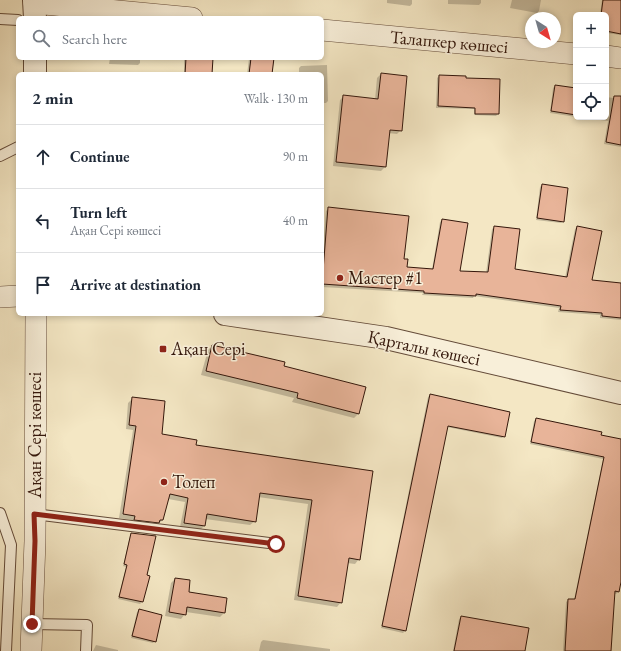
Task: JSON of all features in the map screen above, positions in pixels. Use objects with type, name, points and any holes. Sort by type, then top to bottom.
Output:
[{"type":"street","points":[[34,7],[104,5],[178,16]]},
{"type":"street","name":"Талапкер көшесі","points":[[324,30],[573,54]]},
{"type":"street","points":[[609,56],[621,58]]},
{"type":"street","points":[[35,60],[35,72]]},
{"type":"street","points":[[0,298],[16,296]]},
{"type":"street","name":"Ақан Сері көшесі","points":[[31,651],[35,541],[36,316]]},
{"type":"street","name":"Қарталы көшесі","points":[[238,316],[386,338],[620,392]]},
{"type":"lane","points":[[0,19],[16,20]]},
{"type":"lane","points":[[0,156],[16,148]]},
{"type":"lane","points":[[0,513],[11,545],[6,651]]},
{"type":"lane","points":[[34,514],[276,544]]},
{"type":"lane","points":[[32,624],[86,625],[86,651]]},
{"type":"building","points":[[603,0],[621,0],[621,34],[609,32],[609,12],[601,12]]},
{"type":"building","points":[[186,60],[213,60],[212,72],[185,72]]},
{"type":"building","points":[[251,60],[274,60],[272,72],[249,72]]},
{"type":"building","points":[[381,73],[407,76],[402,131],[390,130],[386,167],[336,162],[343,95],[378,99]]},
{"type":"building","points":[[439,75],[466,76],[466,78],[500,79],[499,114],[475,114],[475,108],[438,106]]},
{"type":"building","points":[[555,85],[573,88],[573,115],[551,111]]},
{"type":"building","points":[[614,96],[621,96],[621,145],[606,142]]},
{"type":"building","points":[[542,184],[568,188],[564,222],[537,218]]},
{"type":"building","points":[[328,207],[409,216],[404,259],[408,259],[407,267],[433,269],[442,219],[468,223],[460,271],[488,272],[494,226],[520,229],[515,269],[567,277],[577,226],[602,231],[592,280],[621,283],[621,318],[602,316],[602,313],[560,310],[561,306],[476,294],[476,296],[424,293],[424,291],[324,284],[324,258]]},
{"type":"building","points":[[212,345],[285,362],[284,366],[366,387],[359,414],[297,398],[298,393],[206,371]]},
{"type":"building","points":[[430,394],[510,412],[505,437],[448,426],[406,631],[382,626]]},
{"type":"building","points":[[132,397],[165,401],[162,434],[197,440],[196,445],[373,471],[360,560],[349,558],[342,603],[298,596],[312,500],[260,493],[256,522],[207,514],[205,526],[184,523],[188,498],[170,494],[163,520],[160,520],[159,523],[134,520],[135,516],[123,514],[136,426],[129,425]]},
{"type":"building","points":[[536,418],[602,432],[601,435],[621,439],[621,582],[619,592],[615,591],[611,651],[565,651],[568,599],[575,599],[604,457],[531,442]]},
{"type":"building","points":[[131,533],[156,536],[147,575],[150,576],[143,602],[119,597],[127,565],[124,564]]},
{"type":"building","points":[[175,578],[190,580],[189,592],[227,598],[225,613],[187,607],[186,615],[169,612]]},
{"type":"building","points":[[139,609],[162,615],[156,642],[132,636]]},
{"type":"building","points":[[461,616],[529,628],[525,651],[454,651]]},
{"type":"place","name":"Мастер #1","points":[[340,278]]},
{"type":"place","name":"Ақан Серi","points":[[163,349]]},
{"type":"place","name":"Толеп","points":[[164,482]]},
{"type":"route","points":[[32,624],[35,541],[34,514],[276,544]]}]
